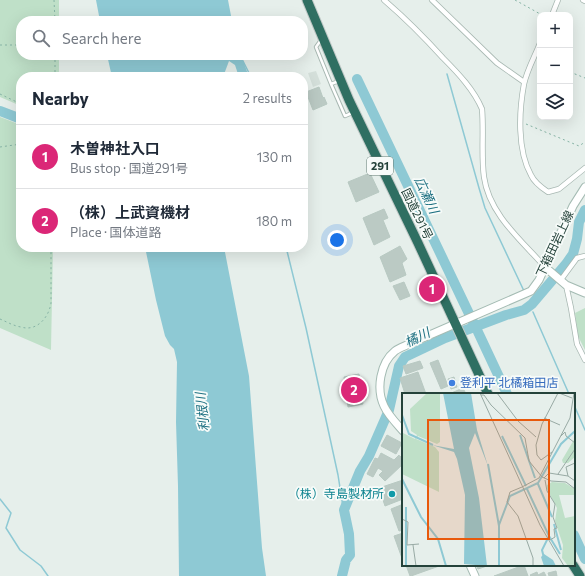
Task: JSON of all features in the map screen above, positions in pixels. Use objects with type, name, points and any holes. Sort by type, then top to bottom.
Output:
[{"type":"highway","name":"国道291号","points":[[307,0],[354,112],[488,393]]},
{"type":"highway","points":[[574,566],[579,575]]},
{"type":"street","points":[[384,0],[411,23],[456,71],[478,100],[482,109],[484,177],[490,199],[501,219],[551,274],[562,282],[585,293]]},
{"type":"street","points":[[432,0],[496,63],[524,82]]},
{"type":"street","points":[[553,12],[558,0]]},
{"type":"street","points":[[538,48],[524,82],[520,122],[522,150],[531,177],[540,187],[548,192],[559,189],[585,168]]},
{"type":"street","name":"下箱田岩上線","points":[[457,326],[465,319],[531,290],[539,280],[546,267],[573,206],[585,187]]},
{"type":"street","points":[[585,256],[579,257],[575,260],[562,282],[571,308],[577,344],[585,360]]},
{"type":"street","points":[[402,430],[384,407],[380,385],[381,374],[388,359],[400,348],[457,326]]},
{"type":"street","points":[[470,566],[475,576]]},
{"type":"lane","points":[[323,38],[316,47],[331,84],[345,116],[354,112]]},
{"type":"lane","points":[[331,84],[340,80]]},
{"type":"path","points":[[54,0],[54,16]]},
{"type":"path","points":[[515,0],[537,12]]},
{"type":"path","points":[[0,45],[16,45]]},
{"type":"path","points":[[55,60],[55,72]]},
{"type":"path","points":[[573,73],[585,78]]},
{"type":"path","points":[[0,94],[16,102]]},
{"type":"path","points":[[520,122],[579,146],[585,142]]},
{"type":"path","points":[[0,147],[16,145]]},
{"type":"path","points":[[0,319],[22,328],[29,328],[38,325],[46,317],[50,310],[51,303],[51,252]]},
{"type":"shaded area","points":[[316,71],[321,84],[313,87],[308,73]]},
{"type":"green space","points":[[0,0],[59,0],[59,16],[16,16],[16,60],[59,60],[59,72],[16,72],[16,104],[0,97]]},
{"type":"green space","points":[[0,117],[16,123],[16,252],[53,252],[51,350],[0,328]]},
{"type":"green space","points":[[585,308],[585,350],[578,336],[575,313]]},
{"type":"water","points":[[96,0],[228,0],[231,16],[99,16]]},
{"type":"water","points":[[108,60],[243,60],[247,72],[237,72],[235,65],[229,61],[225,72],[111,72]]},
{"type":"water","name":"利根川","points":[[146,252],[225,252],[249,376],[262,548],[266,576],[179,576],[176,422],[177,362],[174,349],[165,336]]},
{"type":"building","points":[[319,87],[327,104],[313,110],[308,97],[308,91]]},
{"type":"building","points":[[370,173],[379,192],[356,202],[348,182]]},
{"type":"building","points":[[384,209],[388,218],[383,220],[390,237],[374,245],[363,218]]},
{"type":"building","points":[[400,246],[407,259],[402,263],[406,275],[390,282],[380,257]]},
{"type":"building","points":[[404,282],[410,296],[400,300],[393,286]]},
{"type":"building","points":[[438,360],[448,386],[441,389],[430,363]]},
{"type":"building","points":[[420,361],[423,368],[406,374],[403,366]]},
{"type":"building","points":[[418,372],[426,393],[405,393],[400,378]]},
{"type":"building","points":[[359,374],[363,404],[348,407],[344,377]]},
{"type":"building","name":"登利平 北橘箱田店","points":[[454,377],[457,387],[451,389],[448,379]]},
{"type":"building","points":[[463,388],[466,393],[451,393]]},
{"type":"building","points":[[387,435],[402,443],[396,454],[381,446]]},
{"type":"building","points":[[381,453],[394,460],[399,455],[400,457],[402,455],[402,465],[385,481],[379,475],[383,471],[378,468],[373,477],[367,474],[375,458],[378,459]]},
{"type":"building","name":"（株）寺島製材所","points":[[402,480],[402,499],[385,506],[379,488]]},
{"type":"building","points":[[401,505],[402,530],[399,531],[391,509]]},
{"type":"building","points":[[402,533],[402,558],[394,536]]},
{"type":"building","points":[[406,566],[439,566],[411,576]]},
{"type":"building","points":[[476,566],[487,566],[478,569]]},
{"type":"building","points":[[524,566],[528,576],[494,576]]},
{"type":"building","points":[[556,571],[557,576],[549,576],[548,573]]},
{"type":"building","points":[[537,572],[538,575],[544,572],[546,576],[530,575]]},
{"type":"waterway","points":[[242,60],[248,72]]},
{"type":"waterway","points":[[447,74],[485,208],[524,291]]},
{"type":"waterway","name":"広瀬川","points":[[357,79],[473,322]]},
{"type":"waterway","points":[[0,111],[16,117]]},
{"type":"waterway","name":"橘川","points":[[342,576],[346,560],[350,555],[349,534],[344,510],[360,471],[369,456],[389,410],[399,366],[405,357],[445,338],[506,315],[524,310],[532,304],[573,254],[579,222],[585,210]]},
{"type":"waterway","points":[[287,252],[306,328],[338,475],[344,513]]},
{"type":"waterway","points":[[533,312],[569,393]]},
{"type":"waterway","name":"広瀬川","points":[[478,332],[507,393]]},
{"type":"waterway","points":[[575,407],[585,430]]},
{"type":"waterway","points":[[0,499],[11,513],[6,528],[20,550],[41,566],[48,576]]},
{"type":"waterway","name":"広瀬川","points":[[575,537],[585,559]]},
{"type":"place","name":"木曽神社入口","points":[[432,289]]},
{"type":"place","name":"登利平 北橘箱田店","points":[[452,383]]},
{"type":"place","name":"（株）上武資機材","points":[[354,390]]},
{"type":"place","name":"（株）寺島製材所","points":[[392,494]]}]
